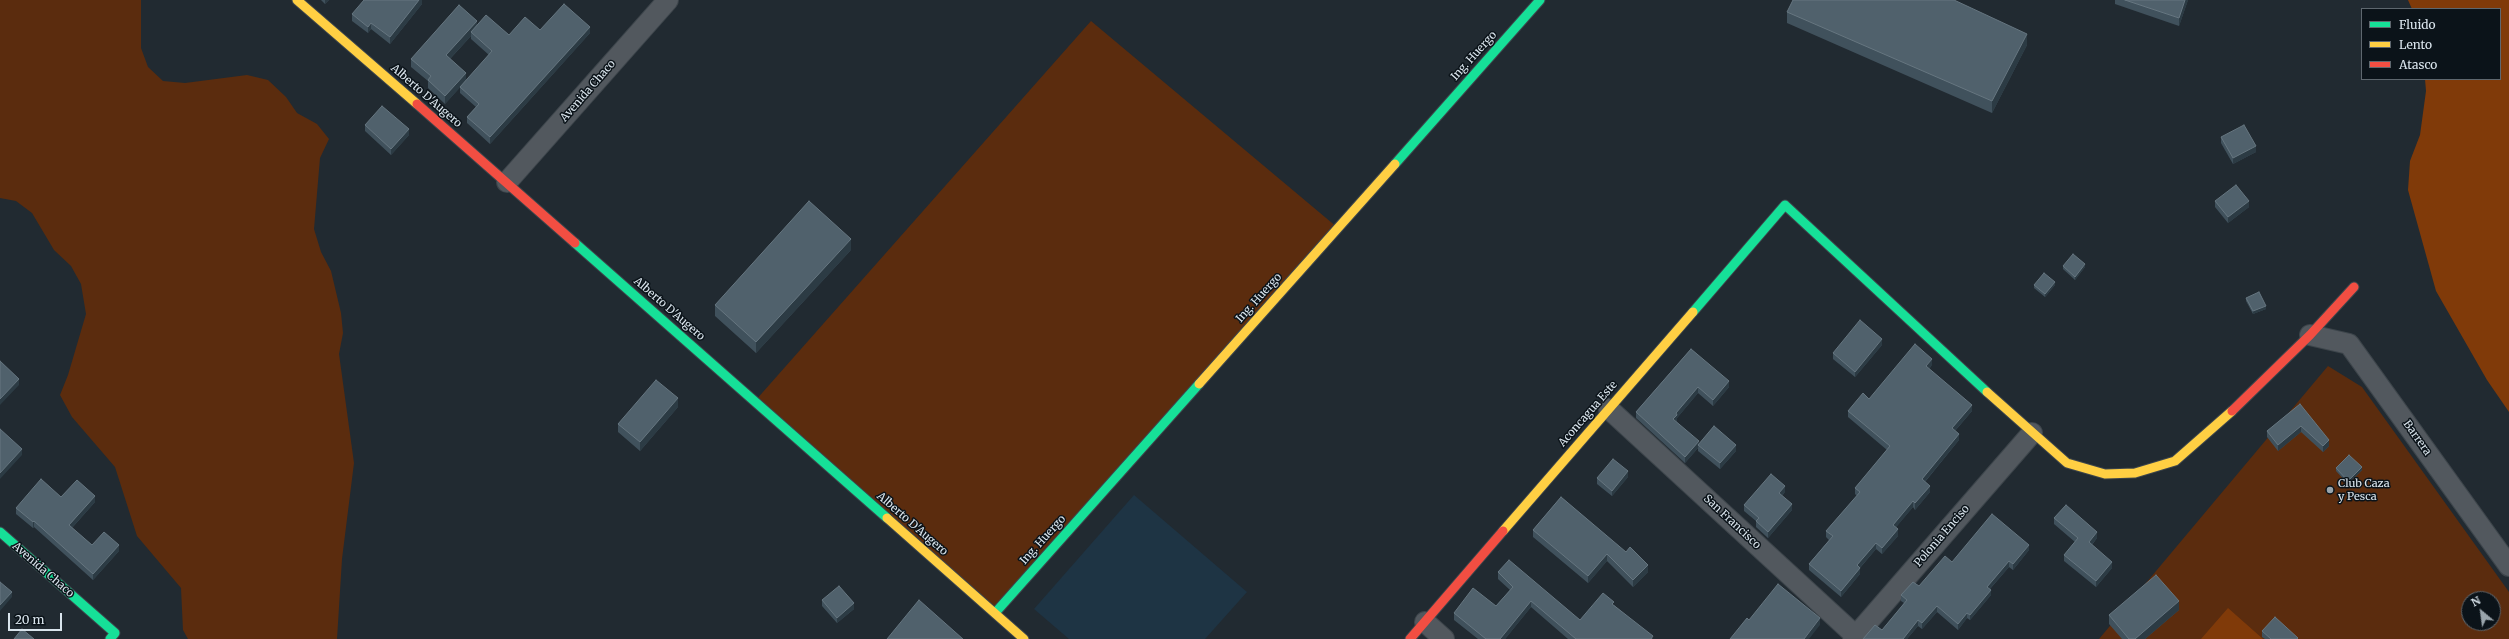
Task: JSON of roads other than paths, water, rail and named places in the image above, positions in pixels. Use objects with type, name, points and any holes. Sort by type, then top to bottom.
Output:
[{"type":"street","name":"Alberto D'Augero","points":[[297,0],[507,182],[1024,639]]},
{"type":"street","name":"Avenida Chaco","points":[[507,182],[668,0]]},
{"type":"street","name":"Ing. Huergo","points":[[995,613],[1540,0]]},
{"type":"street","name":"Aconcagua Este","points":[[1410,639],[1785,205],[2032,433]]},
{"type":"street","points":[[2032,433],[2067,463],[2105,474],[2135,473],[2175,461],[2226,417],[2310,334],[2354,287]]},
{"type":"street","name":"Barrera","points":[[2310,334],[2349,344],[2509,566]]},
{"type":"street","name":"San Francisco","points":[[1609,409],[1854,637]]},
{"type":"street","name":"Polonia Enciso","points":[[1854,637],[2032,433]]},
{"type":"street","name":"Avenida Chaco","points":[[0,532],[115,633],[110,639]]},
{"type":"street","points":[[1425,622],[1444,639]]},
{"type":"place","name":"Club Caza y Pesca","points":[[2330,490]]}]
